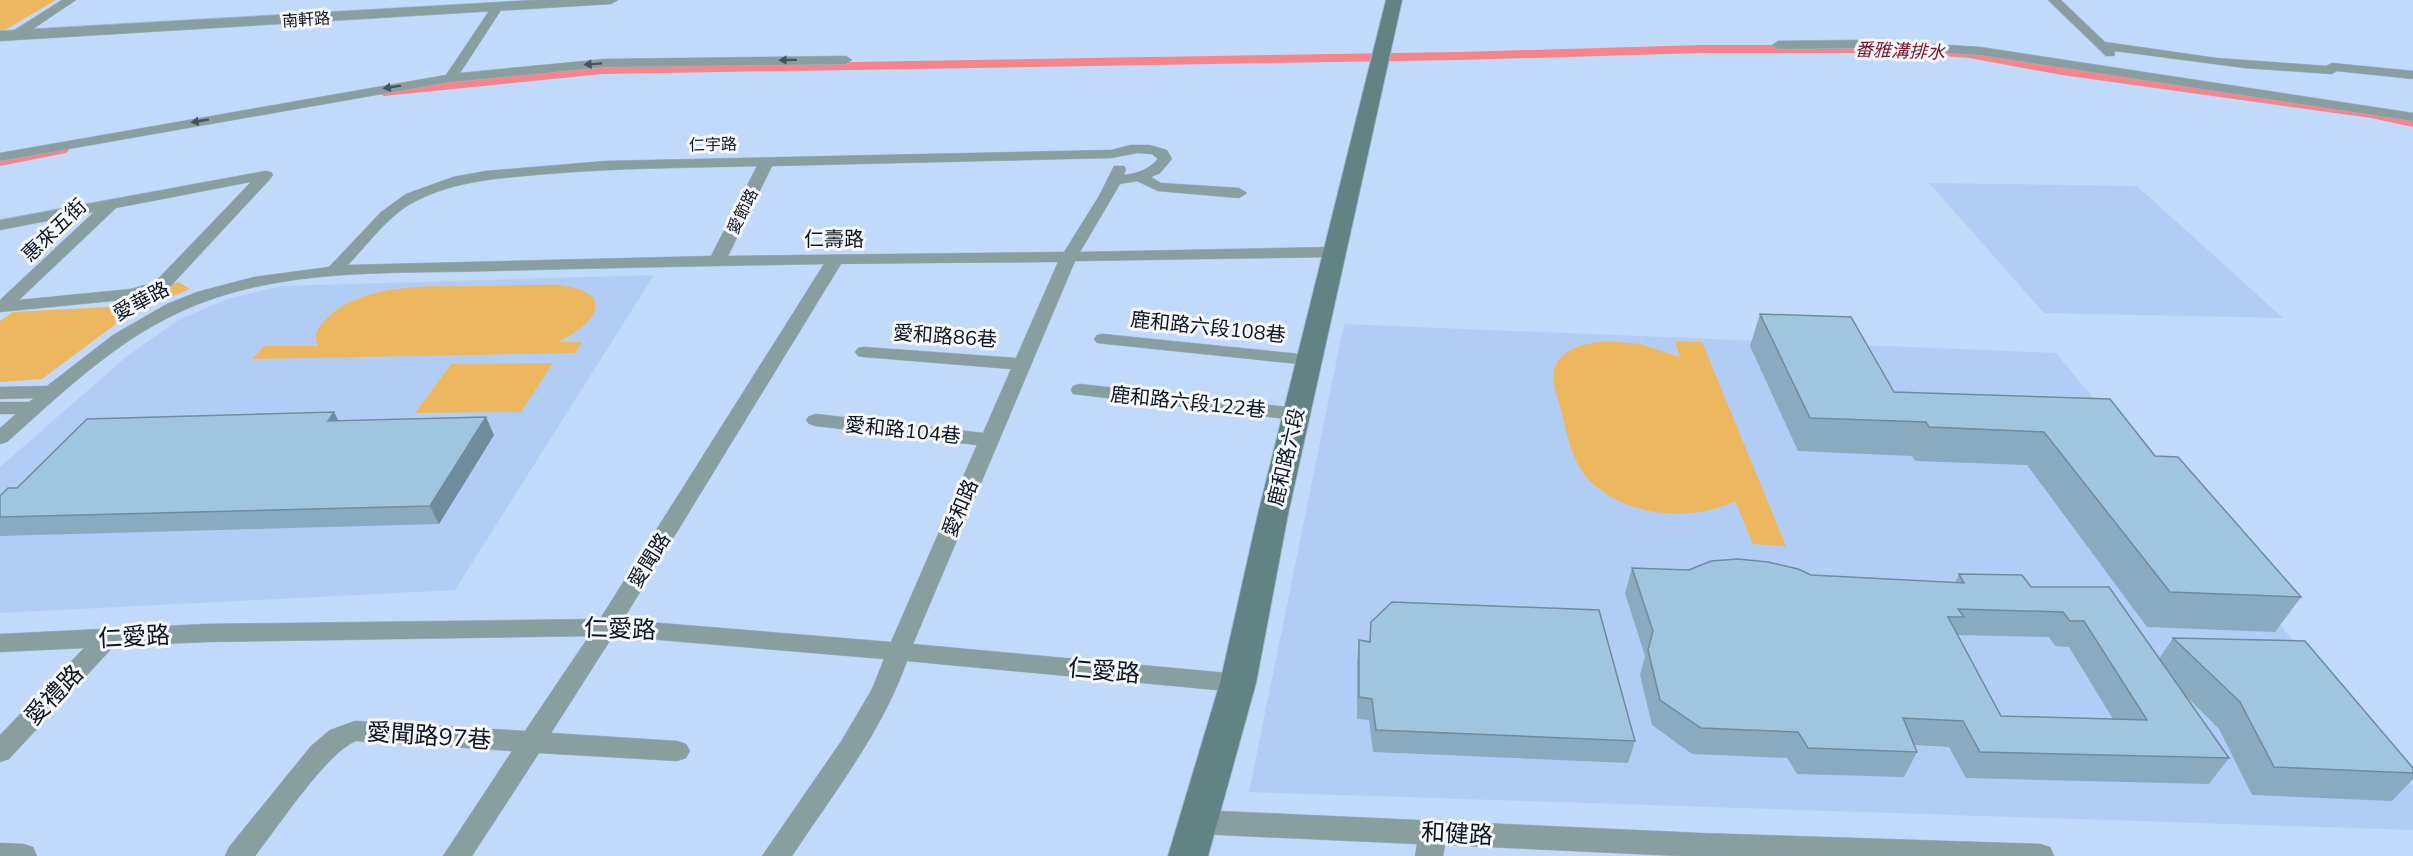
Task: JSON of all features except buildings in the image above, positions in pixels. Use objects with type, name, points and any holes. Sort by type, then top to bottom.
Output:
[{"type":"main road","name":"鹿和路六段","points":[[1188,856],[1238,683],[1296,414],[1394,0]]},
{"type":"street","points":[[7,36],[70,0]]},
{"type":"street","name":"南軒路","points":[[7,36],[611,0]]},
{"type":"street","points":[[2054,0],[2131,73]]},
{"type":"street","points":[[450,78],[497,7]]},
{"type":"street","points":[[1778,45],[1864,44],[1980,51],[2413,117]]},
{"type":"street","points":[[2102,45],[2202,61],[2303,69],[2332,70],[2332,67],[2413,75]]},
{"type":"street","points":[[0,157],[450,78],[605,63],[846,60]]},
{"type":"street","name":"仁宇路","points":[[335,270],[386,214],[411,197],[453,181],[517,171],[584,166],[1111,154],[1134,147],[1151,148],[1162,153],[1165,159],[1160,167],[1140,177]]},
{"type":"street","name":"愛和路","points":[[776,856],[851,747],[884,692],[898,652],[1068,258],[1115,180],[1126,150]]},
{"type":"street","name":"愛節路","points":[[717,261],[767,161]]},
{"type":"street","points":[[0,225],[266,175],[161,286],[132,294],[1,304]]},
{"type":"street","points":[[1115,180],[1140,177],[1158,187],[1239,193]]},
{"type":"street","name":"惠來五街","points":[[1,304],[110,205]]},
{"type":"street","name":"仁壽路","points":[[335,270],[717,261],[1068,258],[1334,252]]},
{"type":"street","name":"愛聞路","points":[[457,856],[607,627],[835,260]]},
{"type":"street","name":"愛華路","points":[[0,438],[115,341],[143,323],[177,306],[247,283],[335,270]]},
{"type":"street","name":"鹿和路六段108巷","points":[[1103,339],[1309,360]]},
{"type":"street","name":"愛和路86巷","points":[[864,352],[1022,364]]},
{"type":"street","name":"鹿和路六段122巷","points":[[1080,390],[1296,414]]},
{"type":"street","points":[[0,393],[53,393]]},
{"type":"street","points":[[0,408],[35,408]]},
{"type":"street","name":"愛和路104巷","points":[[816,420],[989,440]]},
{"type":"street","name":"仁愛路","points":[[0,644],[229,633],[607,627],[747,637],[1238,683]]},
{"type":"street","name":"愛禮路","points":[[0,752],[107,639]]},
{"type":"street","name":"愛聞路97巷","points":[[239,856],[320,753],[339,737],[355,731],[677,751]]},
{"type":"street","name":"和健路","points":[[1198,822],[1431,844],[2040,856]]},
{"type":"street","points":[[0,855],[23,856]]},
{"type":"shaded area","points":[[0,0],[56,0],[0,33]]},
{"type":"shaded area","points":[[1929,183],[2137,186],[2283,318],[2044,313]]},
{"type":"shaded area","points":[[654,275],[455,590],[0,613],[0,467],[126,357],[180,319],[227,299],[281,286]]},
{"type":"shaded area","points":[[179,282],[190,289],[128,315],[42,379],[0,382],[0,321],[13,312],[107,307]]},
{"type":"shaded area","points":[[560,285],[589,294],[595,301],[595,309],[591,318],[572,335],[558,342],[582,342],[575,353],[252,359],[264,346],[318,346],[317,331],[327,318],[342,306],[378,292],[418,287]]},
{"type":"shaded area","points":[[1344,324],[2056,353],[2413,786],[2413,830],[1249,792]]},
{"type":"shaded area","points":[[1607,341],[1641,344],[1680,357],[1675,341],[1702,342],[1786,546],[1753,544],[1735,501],[1697,512],[1676,514],[1655,512],[1615,499],[1598,488],[1584,474],[1568,437],[1555,390],[1554,371],[1560,359],[1571,350],[1585,344]]},
{"type":"shaded area","points":[[553,363],[521,412],[415,413],[451,364]]},
{"type":"waterway","name":"番雅溝排水","points":[[384,92],[602,70],[1459,56],[1702,49],[1906,49],[1969,54],[2062,71],[2371,114],[2413,123]]},
{"type":"waterway","points":[[0,161],[61,150]]}]
